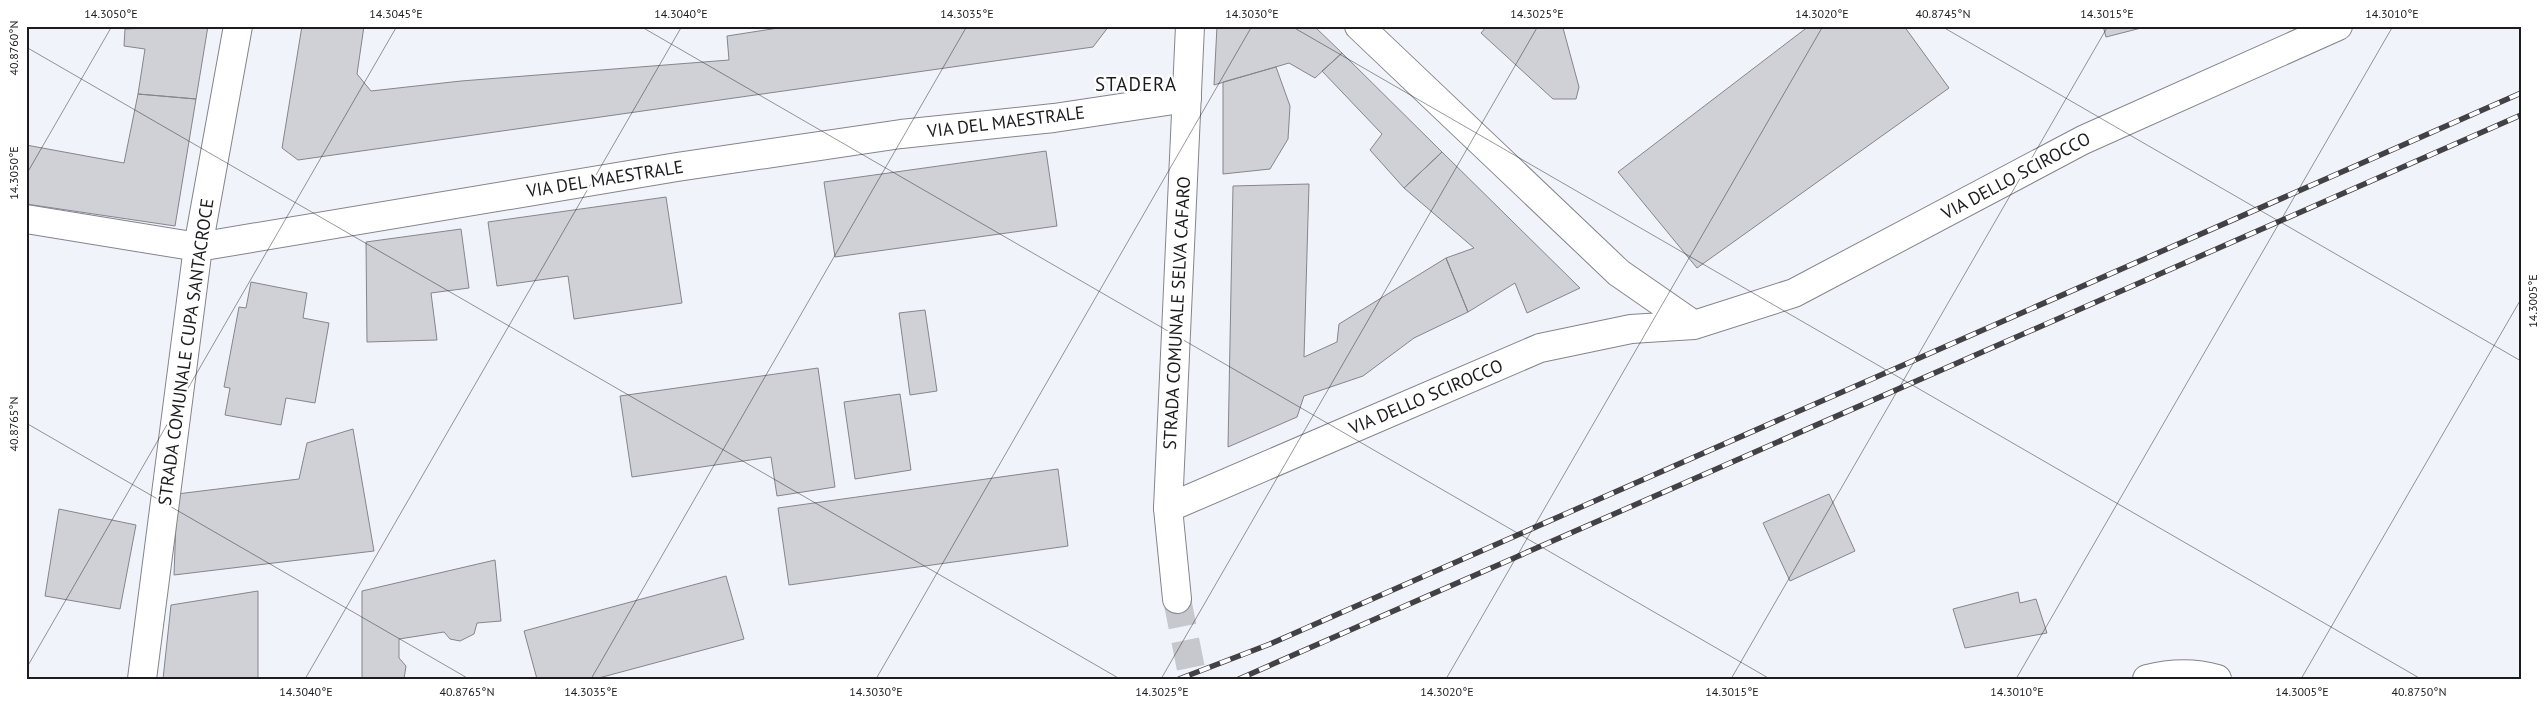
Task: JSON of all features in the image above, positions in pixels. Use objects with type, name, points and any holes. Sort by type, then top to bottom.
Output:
[{"type":"street","name":"STRADA COMUNALE CUPA SANTACROCE","points":[[142,679],[198,247],[238,26]]},
{"type":"street","name":"STRADA COMUNALE SELVA CAFARO","points":[[1177,599],[1168,508],[1190,26]]},
{"type":"street","points":[[1360,26],[1619,273],[1694,325]]},
{"type":"street","name":"VIA DELLO SCIROCCO","points":[[1168,508],[1540,348],[1631,329],[1694,325],[1794,293],[2083,140],[2338,26]]},
{"type":"street","name":"VIA DEL MAESTRALE","points":[[26,219],[198,247],[677,167],[901,134],[1054,118],[1187,98]]},
{"type":"street","points":[[2147,679],[2169,674],[2202,674],[2217,679]]},
{"type":"building","points":[[146,26],[208,26],[196,99],[138,94],[145,49],[124,46],[125,29],[145,28]]},
{"type":"building","points":[[302,26],[364,26],[357,74],[371,91],[461,81],[729,60],[727,36],[791,26],[1109,26],[1093,47],[298,160],[282,148]]},
{"type":"building","points":[[1217,26],[1314,26],[1342,53],[1315,78],[1289,63],[1214,85]]},
{"type":"building","points":[[1487,26],[1565,26],[1563,28],[1579,87],[1576,99],[1553,99],[1481,33]]},
{"type":"building","points":[[1809,26],[1904,26],[1949,88],[1697,268],[1618,172]]},
{"type":"building","points":[[2103,26],[2149,26],[2106,37]]},
{"type":"building","points":[[1342,53],[1442,152],[1404,188],[1370,150],[1382,134],[1322,71]]},
{"type":"building","points":[[1276,67],[1290,106],[1288,139],[1270,169],[1223,174],[1223,82]]},
{"type":"building","points":[[138,94],[196,99],[175,226],[26,204],[26,145],[124,163]]},
{"type":"building","points":[[1046,151],[1057,226],[835,257],[824,182]]},
{"type":"building","points":[[1442,152],[1580,288],[1527,313],[1515,283],[1468,312],[1446,258],[1474,248],[1404,188]]},
{"type":"building","points":[[1309,184],[1304,357],[1337,342],[1339,324],[1446,258],[1468,312],[1414,338],[1363,376],[1304,396],[1297,417],[1228,447],[1233,186]]},
{"type":"building","points":[[666,197],[682,303],[574,319],[568,276],[497,286],[488,222]]},
{"type":"building","points":[[461,229],[469,288],[431,293],[437,340],[367,342],[366,242]]},
{"type":"building","points":[[251,282],[307,293],[303,318],[329,323],[315,403],[286,398],[281,425],[225,415],[230,388],[224,387],[239,307],[246,308]]},
{"type":"building","points":[[925,310],[937,391],[910,395],[899,313]]},
{"type":"building","points":[[818,368],[835,487],[777,496],[771,457],[632,477],[620,396]]},
{"type":"building","points":[[900,394],[911,470],[855,479],[844,402]]},
{"type":"building","points":[[353,429],[374,551],[174,575],[177,494],[299,479],[307,443]]},
{"type":"building","points":[[1058,469],[1068,546],[789,585],[778,508]]},
{"type":"building","points":[[1829,494],[1855,551],[1790,581],[1763,523]]},
{"type":"building","points":[[59,509],[136,525],[120,609],[45,596]]},
{"type":"building","points":[[495,560],[501,621],[477,623],[474,634],[460,641],[450,639],[444,632],[399,639],[399,658],[406,666],[404,679],[362,679],[362,591]]},
{"type":"building","points":[[726,576],[744,639],[595,679],[537,679],[524,631]]},
{"type":"building","points":[[258,591],[258,678],[163,679],[171,605]]},
{"type":"building","points":[[2018,592],[2020,603],[2036,599],[2047,633],[1965,648],[1953,609]]},
{"type":"tunnel","points":[[1177,599],[1193,679]]},
{"type":"railway","points":[[1179,679],[1270,644],[2521,93]]},
{"type":"railway","points":[[1239,679],[2521,115]]},
{"type":"district","name":"STADERA","points":[[1136,84]]}]
